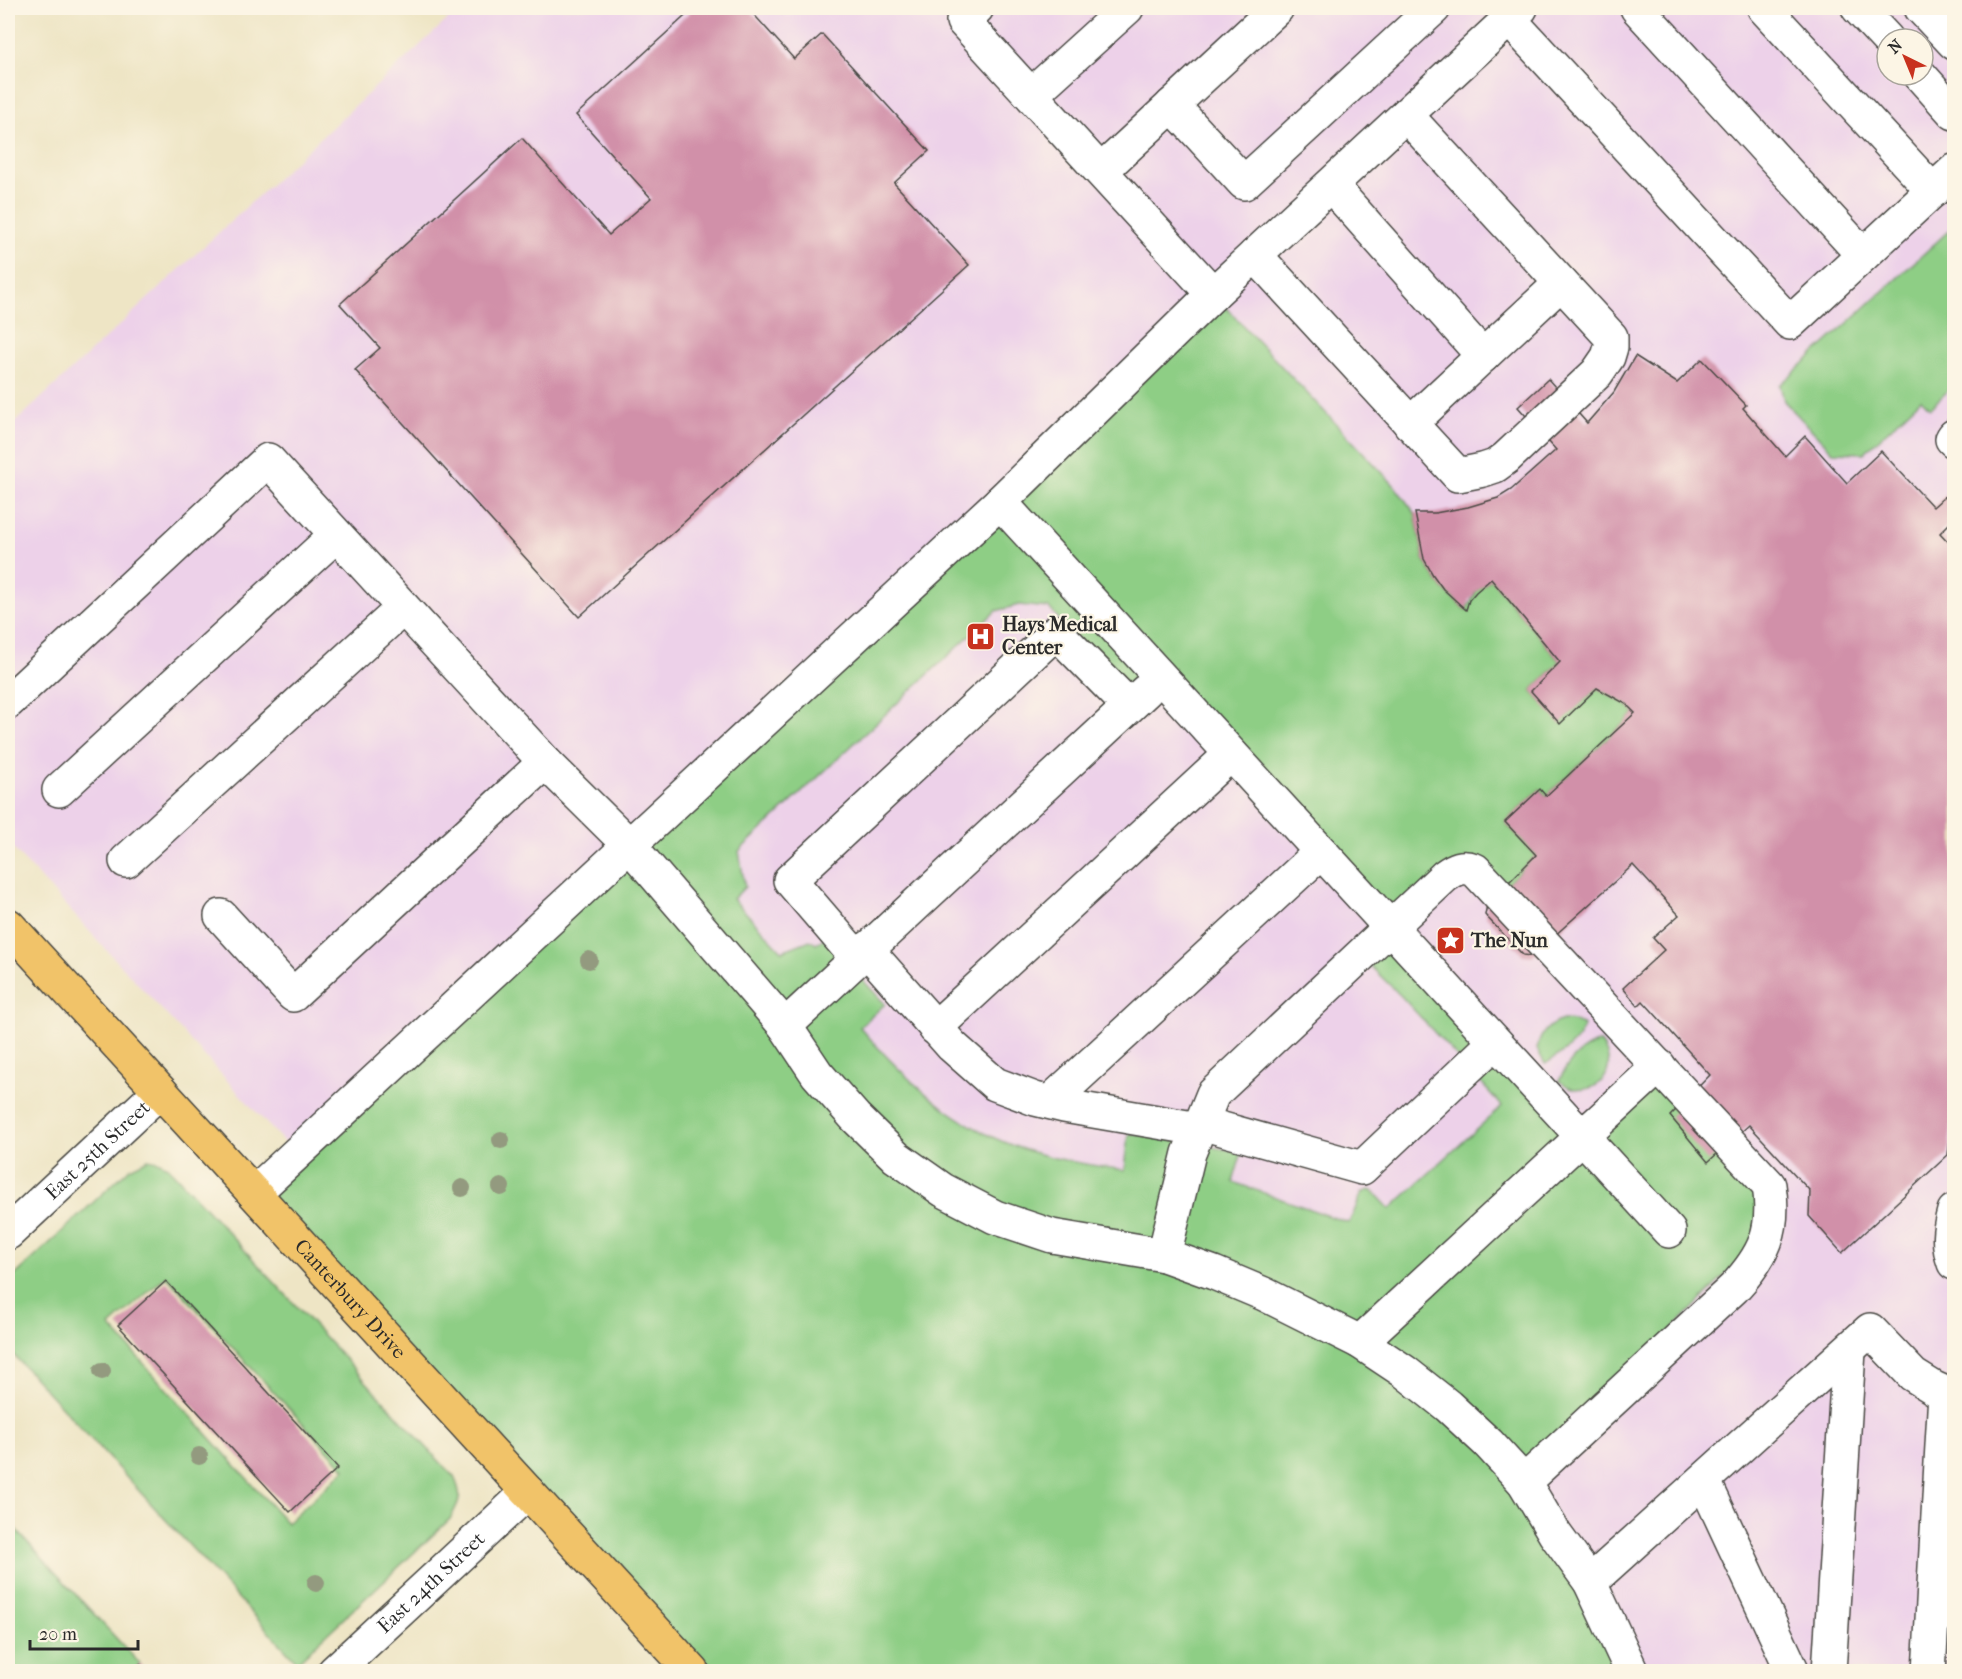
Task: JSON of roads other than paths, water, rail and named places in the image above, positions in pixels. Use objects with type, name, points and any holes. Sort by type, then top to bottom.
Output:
[{"type":"main road","name":"Canterbury Drive","points":[[8,925],[693,1671]]},
{"type":"street","points":[[977,8],[963,21],[1213,294]]},
{"type":"street","points":[[1031,95],[1127,8]]},
{"type":"street","points":[[1101,171],[1277,8]]},
{"type":"street","points":[[1172,105],[1244,183],[1434,8]]},
{"type":"street","points":[[1637,8],[1863,255]]},
{"type":"street","points":[[254,1193],[1000,502],[1213,294],[1515,13],[1790,322],[1944,181],[1764,8]]},
{"type":"street","points":[[1858,8],[1876,27]]},
{"type":"street","points":[[1921,8],[1952,37],[1935,50]]},
{"type":"street","points":[[1931,87],[1954,112]]},
{"type":"street","points":[[1255,255],[1458,475],[1495,466],[1506,458],[1604,366],[1611,347],[1611,337],[1406,115]]},
{"type":"street","points":[[1331,185],[1483,356]]},
{"type":"street","points":[[1410,424],[1561,283]]},
{"type":"street","points":[[1954,436],[1952,439],[1954,441]]},
{"type":"street","points":[[8,702],[268,460],[545,762],[630,846],[785,1026],[818,1074],[855,1117],[896,1157],[943,1190],[995,1217],[1052,1236],[1164,1255],[1264,1294],[1360,1342],[1405,1372],[1448,1406],[1488,1443],[1524,1482],[1555,1534],[1590,1582],[1632,1671]]},
{"type":"street","points":[[1000,502],[1669,1231]]},
{"type":"street","points":[[59,790],[336,535]]},
{"type":"street","points":[[126,861],[403,608]]},
{"type":"street","points":[[1129,706],[1056,632],[790,880],[952,1046],[995,1084],[1035,1099],[1200,1126],[1362,1168],[1495,1042]]},
{"type":"street","points":[[785,1026],[1161,677]]},
{"type":"street","points":[[935,1028],[1231,754]]},
{"type":"street","points":[[221,916],[292,995],[545,762]]},
{"type":"street","points":[[1050,1102],[1321,852]]},
{"type":"street","points":[[1164,1255],[1189,1153],[1213,1094],[1453,870],[1464,866],[1475,870],[1769,1185],[1773,1208],[1762,1251],[1734,1288],[1524,1482]]},
{"type":"street","points":[[1360,1342],[1659,1066]]},
{"type":"street","name":"East 25th Street","points":[[8,1233],[160,1091]]},
{"type":"street","points":[[1954,1210],[1949,1230],[1950,1251],[1954,1263]]},
{"type":"street","points":[[1590,1582],[1870,1330],[1913,1375],[1934,1389],[1950,1395],[1929,1671]]},
{"type":"street","points":[[1829,1671],[1849,1350]]},
{"type":"street","points":[[1704,1481],[1793,1671]]},
{"type":"street","name":"East 24th Street","points":[[334,1671],[528,1492]]},
{"type":"place","name":"Hays Medical Center","points":[[981,636]]},
{"type":"place","name":"The Nun","points":[[1450,940]]}]
